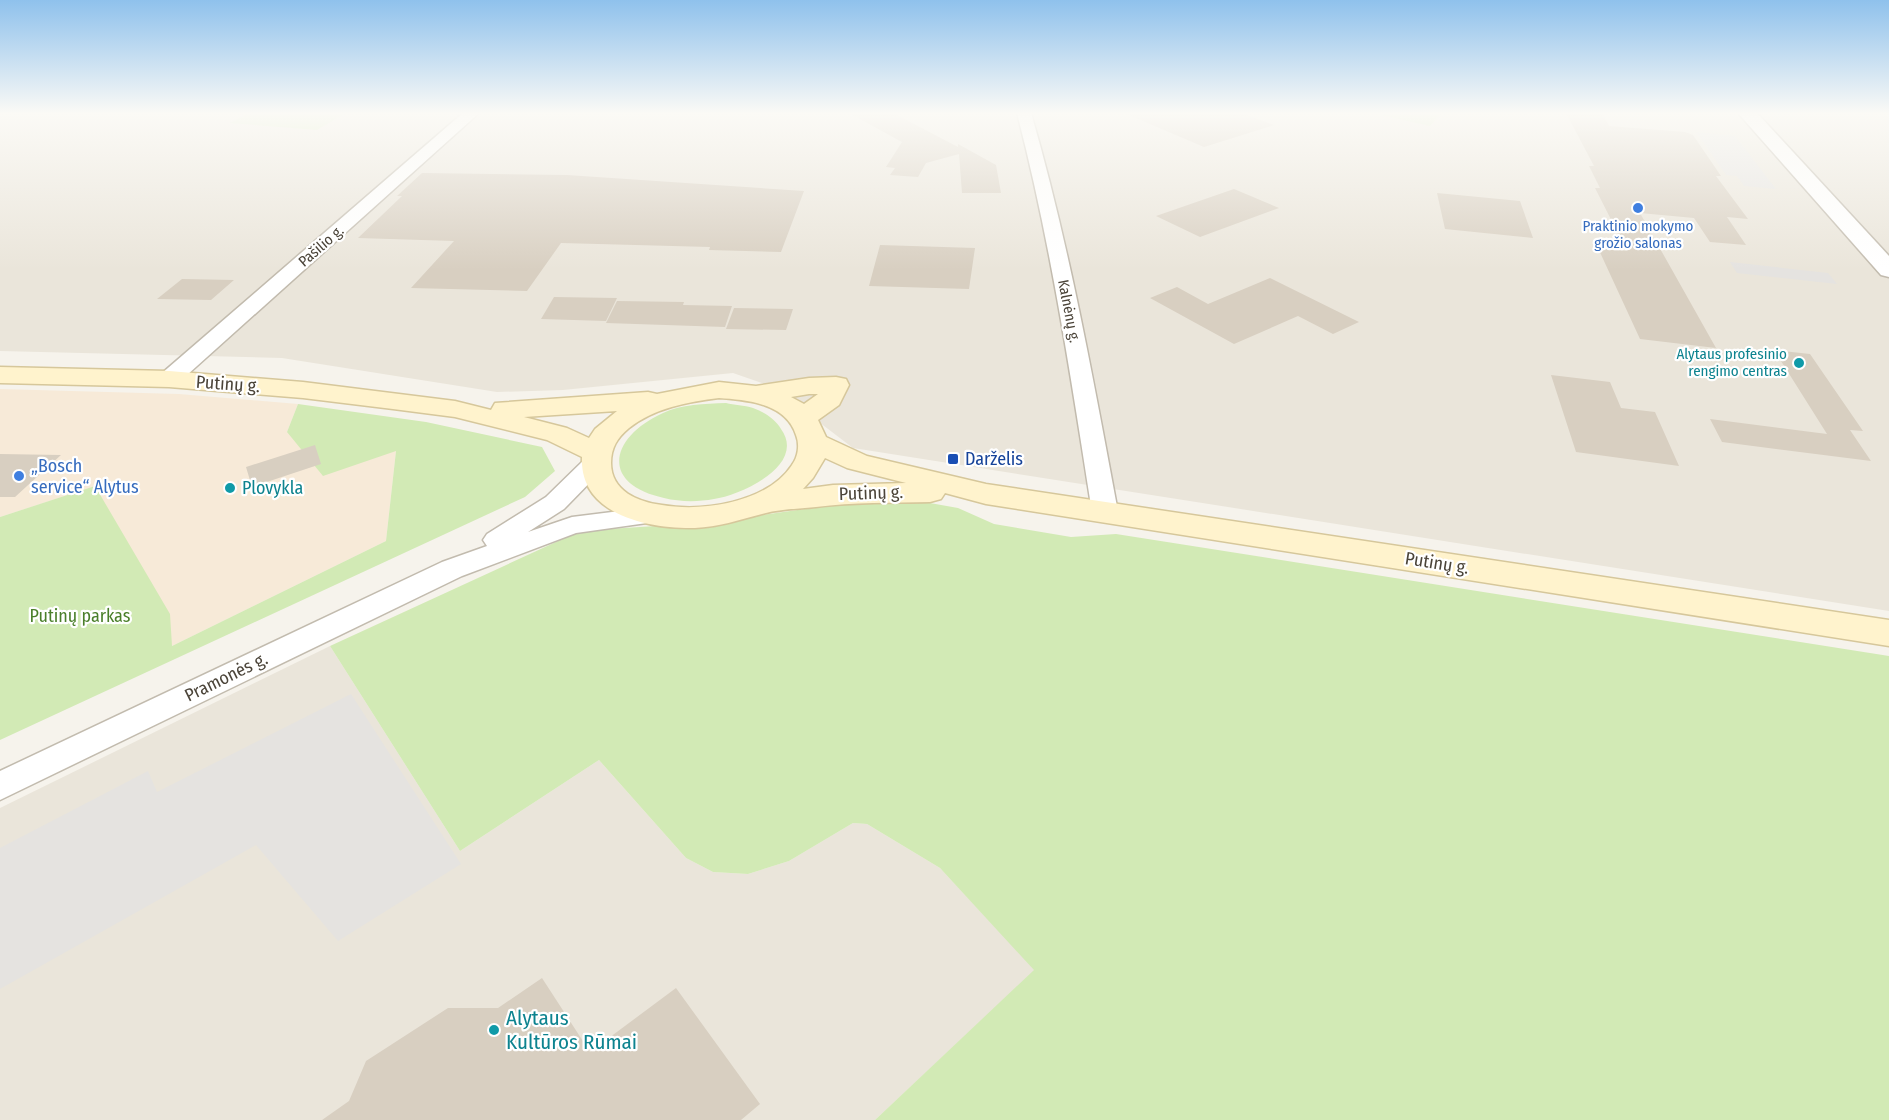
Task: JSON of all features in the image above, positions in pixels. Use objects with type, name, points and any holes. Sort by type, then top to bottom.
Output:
[{"type":"main road","name":"Putinų g.","points":[[0,375],[169,379],[303,390],[455,410],[556,434],[595,458]]},
{"type":"main road","points":[[836,385],[808,430],[807,465],[799,476],[781,491],[757,504],[705,517],[678,518],[652,515],[627,507],[609,495],[598,480],[595,458],[602,441],[624,418],[640,409],[676,396],[718,390],[759,394],[809,386],[836,385]]},
{"type":"main road","points":[[759,394],[792,408],[808,430]]},
{"type":"main road","name":"Putinų g.","points":[[455,410],[549,409],[623,404],[676,396]]},
{"type":"main road","name":"Putinų g.","points":[[808,430],[857,462],[986,494],[1889,633]]},
{"type":"main road","name":"Putinų g.","points":[[757,504],[833,495],[906,492],[986,494]]},
{"type":"street","name":"Pašilio g.","points":[[169,379],[412,165]]},
{"type":"street","name":"Kalnėnų g.","points":[[1038,165],[1073,328],[1105,512]]},
{"type":"street","points":[[1794,165],[1889,270]]},
{"type":"street","points":[[452,568],[555,504],[595,458]]},
{"type":"street","points":[[452,568],[572,525],[652,515]]},
{"type":"street","name":"Pramonės g.","points":[[0,786],[452,568]]},
{"type":"shaded area","points":[[0,165],[1889,165],[1889,611],[853,448],[773,387],[733,373],[563,390],[497,392],[282,358],[0,351]]},
{"type":"shaded area","points":[[1719,165],[1758,165],[1776,189],[1744,186],[1737,176],[1726,175]]},
{"type":"shaded area","points":[[1730,262],[1828,273],[1837,284],[1737,273]]},
{"type":"shaded area","points":[[0,389],[179,394],[298,404],[287,432],[396,451],[386,541],[172,646],[96,486],[0,517]]},
{"type":"shaded area","points":[[330,646],[460,851],[599,760],[686,858],[713,872],[748,874],[789,861],[853,823],[867,824],[940,868],[1035,970],[875,1120],[0,1120],[0,808]]},
{"type":"shaded area","points":[[351,694],[461,864],[338,941],[256,845],[0,989],[0,848],[148,771],[157,792]]},
{"type":"green space","points":[[726,403],[757,410],[779,425],[787,442],[785,455],[778,466],[767,476],[754,485],[726,496],[695,501],[664,498],[643,491],[629,482],[621,471],[619,459],[623,447],[632,434],[645,423],[678,408]]},
{"type":"green space","name":"Putinų parkas","points":[[298,404],[426,422],[542,447],[555,471],[525,497],[0,740],[0,517],[95,486],[170,614],[172,646],[386,541],[396,451],[323,476],[287,432]]},
{"type":"green space","points":[[869,500],[913,500],[958,508],[994,524],[1071,537],[1116,534],[1889,656],[1889,1120],[875,1120],[1034,970],[940,868],[867,824],[853,823],[789,861],[748,874],[713,872],[686,858],[599,760],[460,851],[330,646],[569,536],[592,530],[704,523]]},
{"type":"building","points":[[925,165],[918,177],[890,175],[895,168],[886,167]]},
{"type":"building","points":[[960,165],[996,165],[1001,193],[962,193]]},
{"type":"building","points":[[1714,165],[1721,176],[1716,176],[1748,219],[1727,217],[1746,245],[1710,242],[1694,218],[1640,213],[1716,348],[1640,339],[1598,248],[1627,251],[1595,188],[1600,188],[1589,166]]},
{"type":"building","points":[[422,173],[567,175],[804,191],[781,252],[709,250],[710,247],[561,243],[527,291],[411,288],[454,241],[358,238],[402,196],[397,196]]},
{"type":"building","points":[[1234,189],[1279,208],[1200,237],[1156,216]]},
{"type":"building","points":[[1437,193],[1520,201],[1533,238],[1445,229]]},
{"type":"building","points":[[880,245],[975,248],[969,289],[869,286]]},
{"type":"building","points":[[1270,278],[1359,322],[1333,334],[1298,316],[1234,344],[1150,298],[1177,287],[1208,304]]},
{"type":"building","points":[[182,279],[234,280],[211,300],[157,299]]},
{"type":"building","points":[[554,297],[617,298],[606,321],[541,319]]},
{"type":"building","points":[[617,301],[684,302],[683,305],[732,306],[725,327],[606,323]]},
{"type":"building","points":[[734,308],[793,309],[786,330],[726,329]]},
{"type":"building","points":[[1774,350],[1810,354],[1863,431],[1850,430],[1871,461],[1722,442],[1710,419],[1827,434]]},
{"type":"building","points":[[1551,375],[1610,382],[1621,408],[1655,412],[1679,466],[1576,452]]},
{"type":"building","points":[[315,445],[321,464],[252,487],[246,467]]},
{"type":"building","name":"„Bosch service“ Alytus","points":[[0,454],[61,455],[15,497],[0,497]]},
{"type":"building","name":"Alytaus Kultūros Rūmai","points":[[542,978],[590,1052],[676,988],[760,1104],[741,1120],[322,1120],[349,1101],[366,1061],[448,1008],[498,1008]]},
{"type":"place","name":"Praktinio mokymo grožio salonas","points":[[1638,208]]},
{"type":"place","name":"Alytaus profesinio rengimo centras","points":[[1799,363]]},
{"type":"place","name":"Darželis","points":[[953,459]]},
{"type":"place","name":"„Bosch service“ Alytus","points":[[19,476]]},
{"type":"place","name":"Plovykla","points":[[230,488]]},
{"type":"place","name":"Alytaus Kultūros Rūmai","points":[[494,1030]]}]
